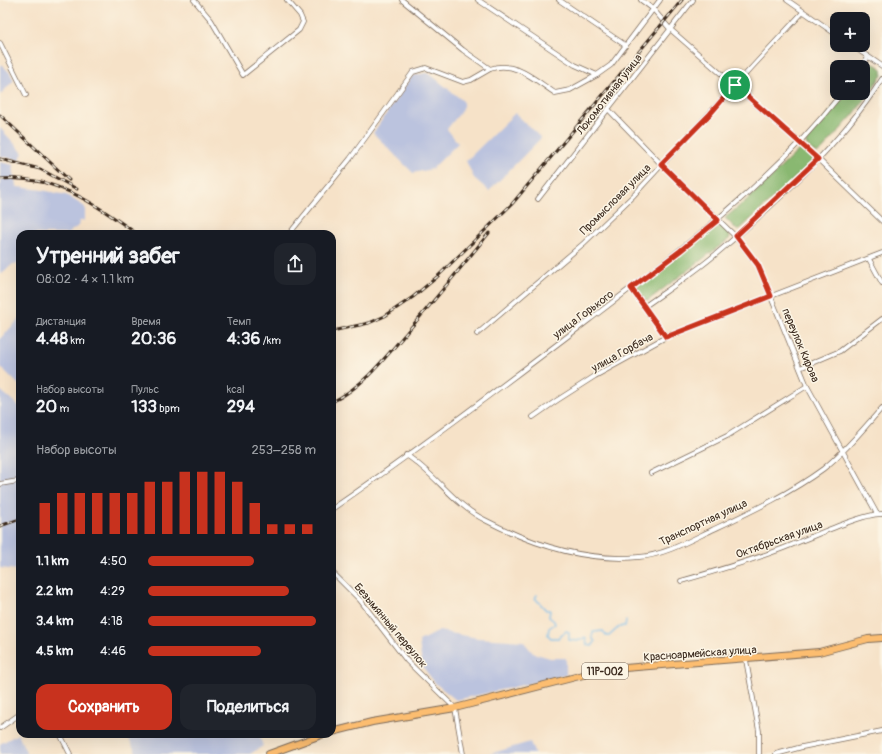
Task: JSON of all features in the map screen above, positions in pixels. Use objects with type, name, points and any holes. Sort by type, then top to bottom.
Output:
[{"type":"main road","name":"Красноармейская улица","points":[[336,731],[372,722],[455,708],[591,673],[625,668],[746,660],[819,652],[868,639],[882,638]]},
{"type":"main road","points":[[269,754],[313,738]]},
{"type":"street","points":[[194,0],[211,20],[243,75],[299,30],[303,22],[287,0]]},
{"type":"street","points":[[402,0],[462,50],[490,69]]},
{"type":"street","points":[[478,0],[575,65],[597,76]]},
{"type":"street","points":[[559,0],[625,45]]},
{"type":"street","points":[[641,0],[653,9],[670,29],[818,159],[882,221]]},
{"type":"street","points":[[293,230],[350,159],[413,72],[426,68],[463,82],[471,80],[490,69],[500,66],[511,67],[555,93],[570,90],[597,76],[611,65],[660,0]]},
{"type":"street","name":"Локомотивная улица","points":[[538,200],[693,0]]},
{"type":"street","points":[[787,0],[830,30]]},
{"type":"street","name":"Промысловая улица","points":[[477,334],[584,243],[634,195],[803,12]]},
{"type":"street","points":[[0,43],[26,95]]},
{"type":"street","points":[[861,52],[882,66]]},
{"type":"street","points":[[645,306],[715,255],[837,141],[882,79]]},
{"type":"street","name":"улица Горького","points":[[336,506],[448,426],[680,251],[771,173],[836,100]]},
{"type":"street","name":"переулок Кирова","points":[[609,110],[661,164],[736,236],[758,265],[808,386],[880,514]]},
{"type":"street","name":"улица Горбача","points":[[533,417],[556,400],[666,337],[882,253]]},
{"type":"street","points":[[869,258],[882,283]]},
{"type":"street","points":[[631,288],[666,337]]},
{"type":"street","points":[[800,368],[840,351],[882,318]]},
{"type":"street","points":[[651,473],[727,436],[808,386]]},
{"type":"street","name":"Транспортная улица","points":[[406,455],[416,461],[461,503],[478,516],[510,532],[545,545],[580,554],[611,558],[640,557],[673,548],[798,486],[824,468],[844,451],[882,408]]},
{"type":"street","points":[[0,484],[16,481]]},
{"type":"street","name":"Октябрьская улица","points":[[681,581],[733,566],[880,514]]},
{"type":"street","name":"Безымянный переулок","points":[[336,576],[360,600],[407,661],[455,708]]},
{"type":"street","points":[[746,660],[759,731],[759,754]]},
{"type":"street","points":[[455,708],[463,754]]},
{"type":"street","points":[[0,728],[16,717]]},
{"type":"street","points":[[776,754],[810,745],[882,731]]},
{"type":"street","points":[[62,738],[70,754]]},
{"type":"shaded area","points":[[0,63],[10,73],[14,80],[0,95]]},
{"type":"shaded area","points":[[426,73],[430,74],[463,101],[463,109],[447,129],[458,143],[432,169],[413,173],[373,133],[412,76]]},
{"type":"shaded area","points":[[515,113],[541,138],[489,191],[474,178],[466,161]]},
{"type":"shaded area","points":[[0,128],[23,153],[19,160],[0,156]]},
{"type":"shaded area","points":[[0,162],[13,165],[16,186],[66,195],[85,207],[85,220],[80,221],[78,226],[72,230],[16,230],[16,264],[13,264],[0,275]]},
{"type":"shaded area","points":[[16,322],[16,382],[0,366],[0,339]]},
{"type":"shaded area","points":[[0,390],[16,404],[16,570],[0,568]]},
{"type":"shaded area","points":[[439,631],[478,638],[523,641],[533,653],[550,658],[566,658],[566,675],[456,700],[436,684],[422,666],[419,641]]},
{"type":"shaded area","points":[[16,735],[16,738],[20,738],[27,754],[0,754],[0,744]]},
{"type":"shaded area","points":[[128,738],[260,738],[263,746],[250,754],[137,754]]},
{"type":"shaded area","points":[[530,742],[535,754],[489,754]]},
{"type":"green space","points":[[873,63],[882,69],[882,75],[870,92],[870,64]]},
{"type":"green space","points":[[839,100],[864,100],[854,114],[821,151],[816,154],[806,144],[806,141]]},
{"type":"green space","points":[[801,148],[812,156],[813,161],[738,231],[725,218],[748,199]]},
{"type":"green space","points":[[719,226],[723,227],[730,235],[729,239],[647,301],[635,288]]},
{"type":"waterway","points":[[537,595],[535,598],[546,610],[550,610],[549,617],[555,624],[549,628],[548,635],[551,638],[559,638],[566,631],[569,632],[569,640],[577,641],[584,638],[586,639],[587,645],[592,646],[595,642],[592,637],[593,632],[603,631],[606,636],[609,636],[620,626],[625,626],[626,621]]},
{"type":"railway","points":[[336,330],[369,323],[385,316],[413,297],[437,277],[512,204],[682,0]]},
{"type":"railway","points":[[0,115],[69,180]]},
{"type":"railway","points":[[0,159],[40,169],[77,189]]},
{"type":"railway","points":[[0,179],[38,181],[56,186],[89,202],[131,230]]},
{"type":"railway","points":[[336,400],[364,380],[382,362],[489,233]]},
{"type":"railway","points":[[0,526],[16,520]]},
{"type":"route","points":[[735,85],[818,159],[770,206],[736,236],[758,265],[771,296],[666,337],[631,288],[718,220],[661,164],[710,114],[735,85]]}]
